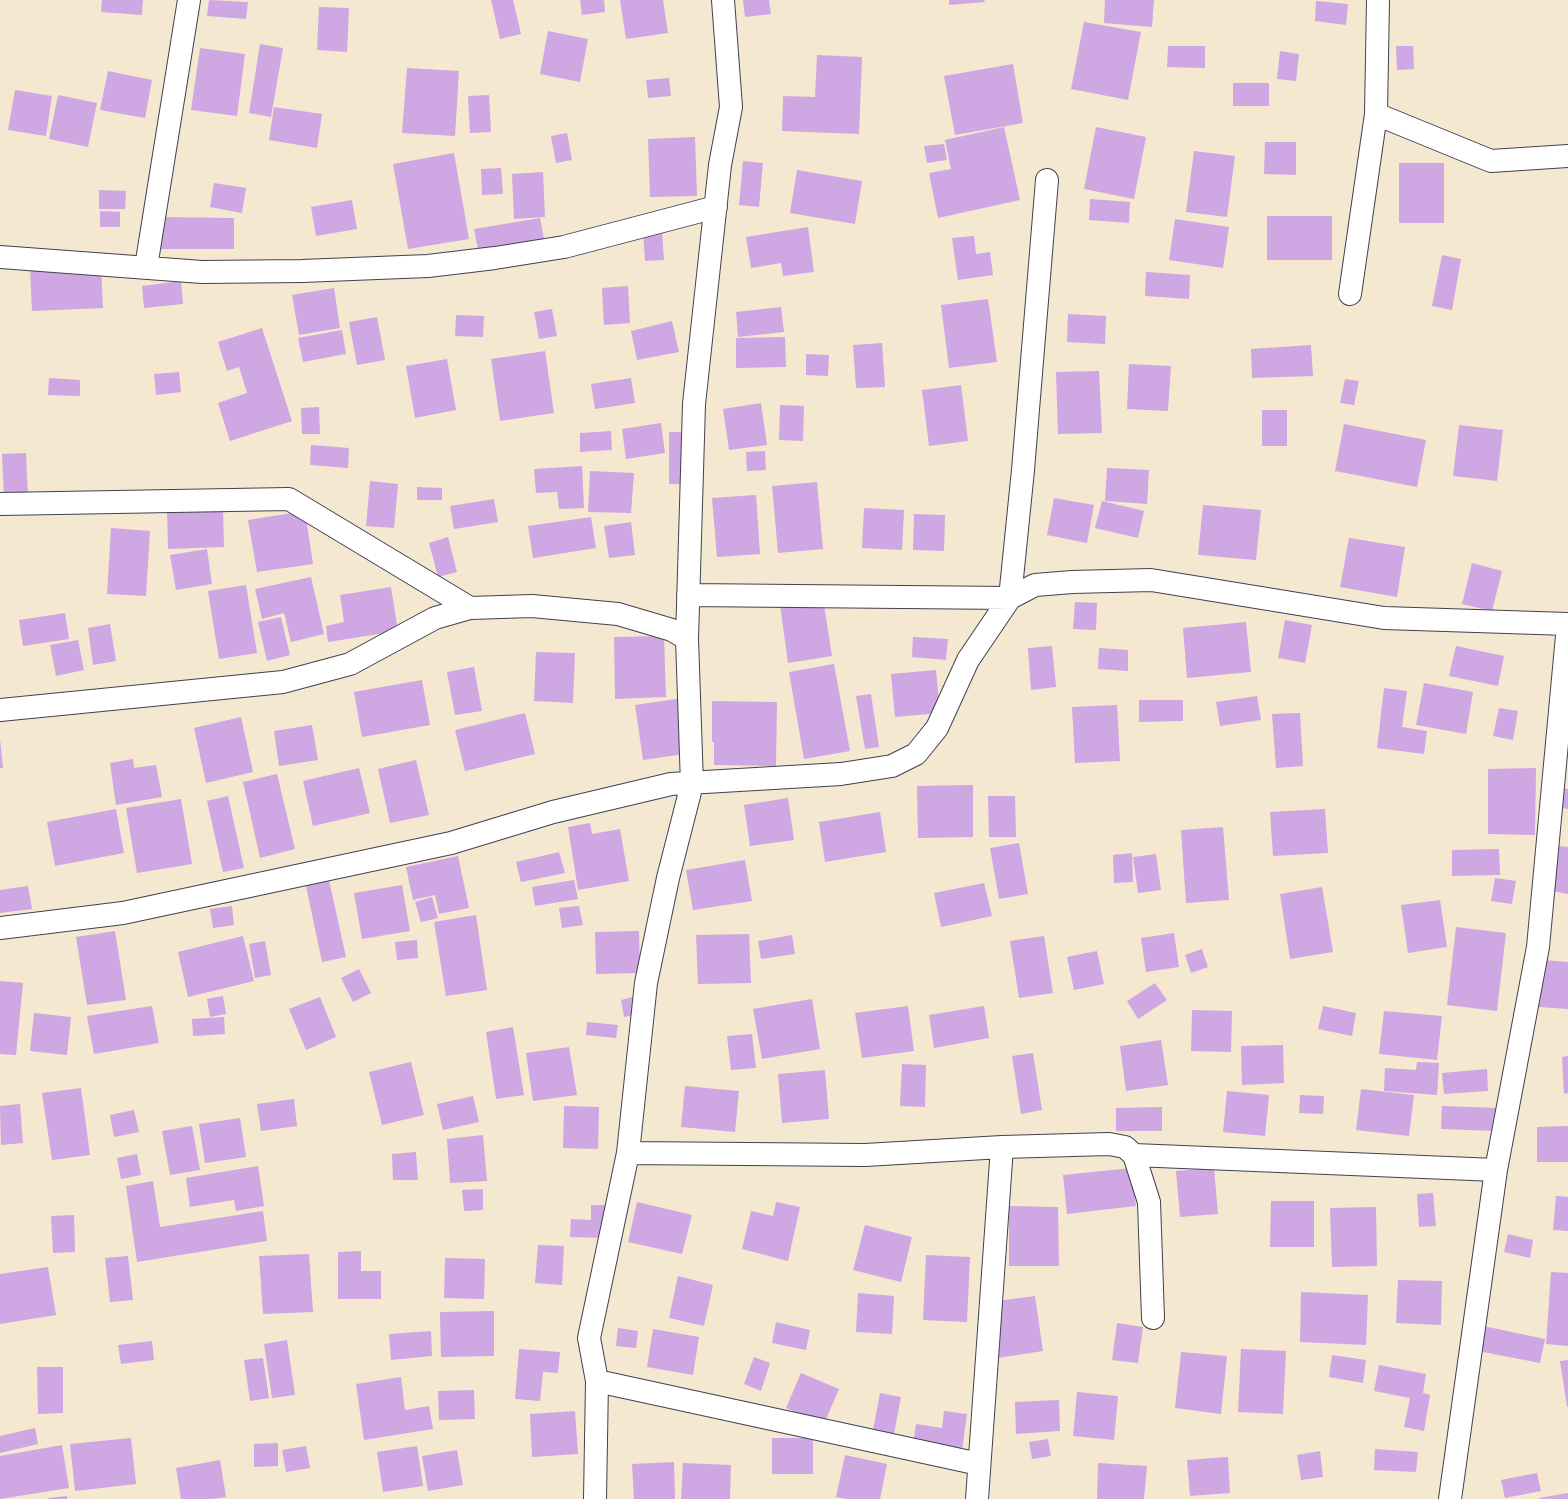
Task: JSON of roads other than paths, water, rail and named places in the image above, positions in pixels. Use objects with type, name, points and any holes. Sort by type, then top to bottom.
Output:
[{"type":"street","points":[[146,267],[189,0]]},
{"type":"street","points":[[596,1499],[597,1382],[589,1338],[628,1153],[646,984],[668,878],[692,784],[687,639],[694,404],[720,165],[731,107],[724,0]]},
{"type":"street","points":[[1350,294],[1376,114],[1378,0]]},
{"type":"street","points":[[1376,114],[1491,161],[1568,156]]},
{"type":"street","points":[[0,928],[130,911],[450,843],[553,812],[671,784],[692,784],[789,776],[841,774],[892,766],[916,754],[937,728],[968,660],[1010,598],[1023,470],[1047,180]]},
{"type":"street","points":[[0,257],[202,272],[302,271],[428,266],[496,258],[564,247],[716,207]]},
{"type":"street","points":[[0,504],[289,499],[470,608]]},
{"type":"street","points":[[688,595],[1010,598],[1035,585],[1072,582],[1151,580],[1384,618],[1568,624],[1538,947],[1496,1170],[1450,1499]]},
{"type":"street","points":[[0,710],[283,682],[350,664],[435,618],[470,608],[532,606],[618,614],[672,630],[687,639]]},
{"type":"street","points":[[628,1153],[865,1156],[1002,1147],[1109,1144],[1125,1147],[1134,1155],[1149,1202],[1153,1318]]},
{"type":"street","points":[[977,1499],[1002,1147]]},
{"type":"street","points":[[1134,1155],[1496,1170]]},
{"type":"street","points":[[597,1382],[979,1464]]}]
